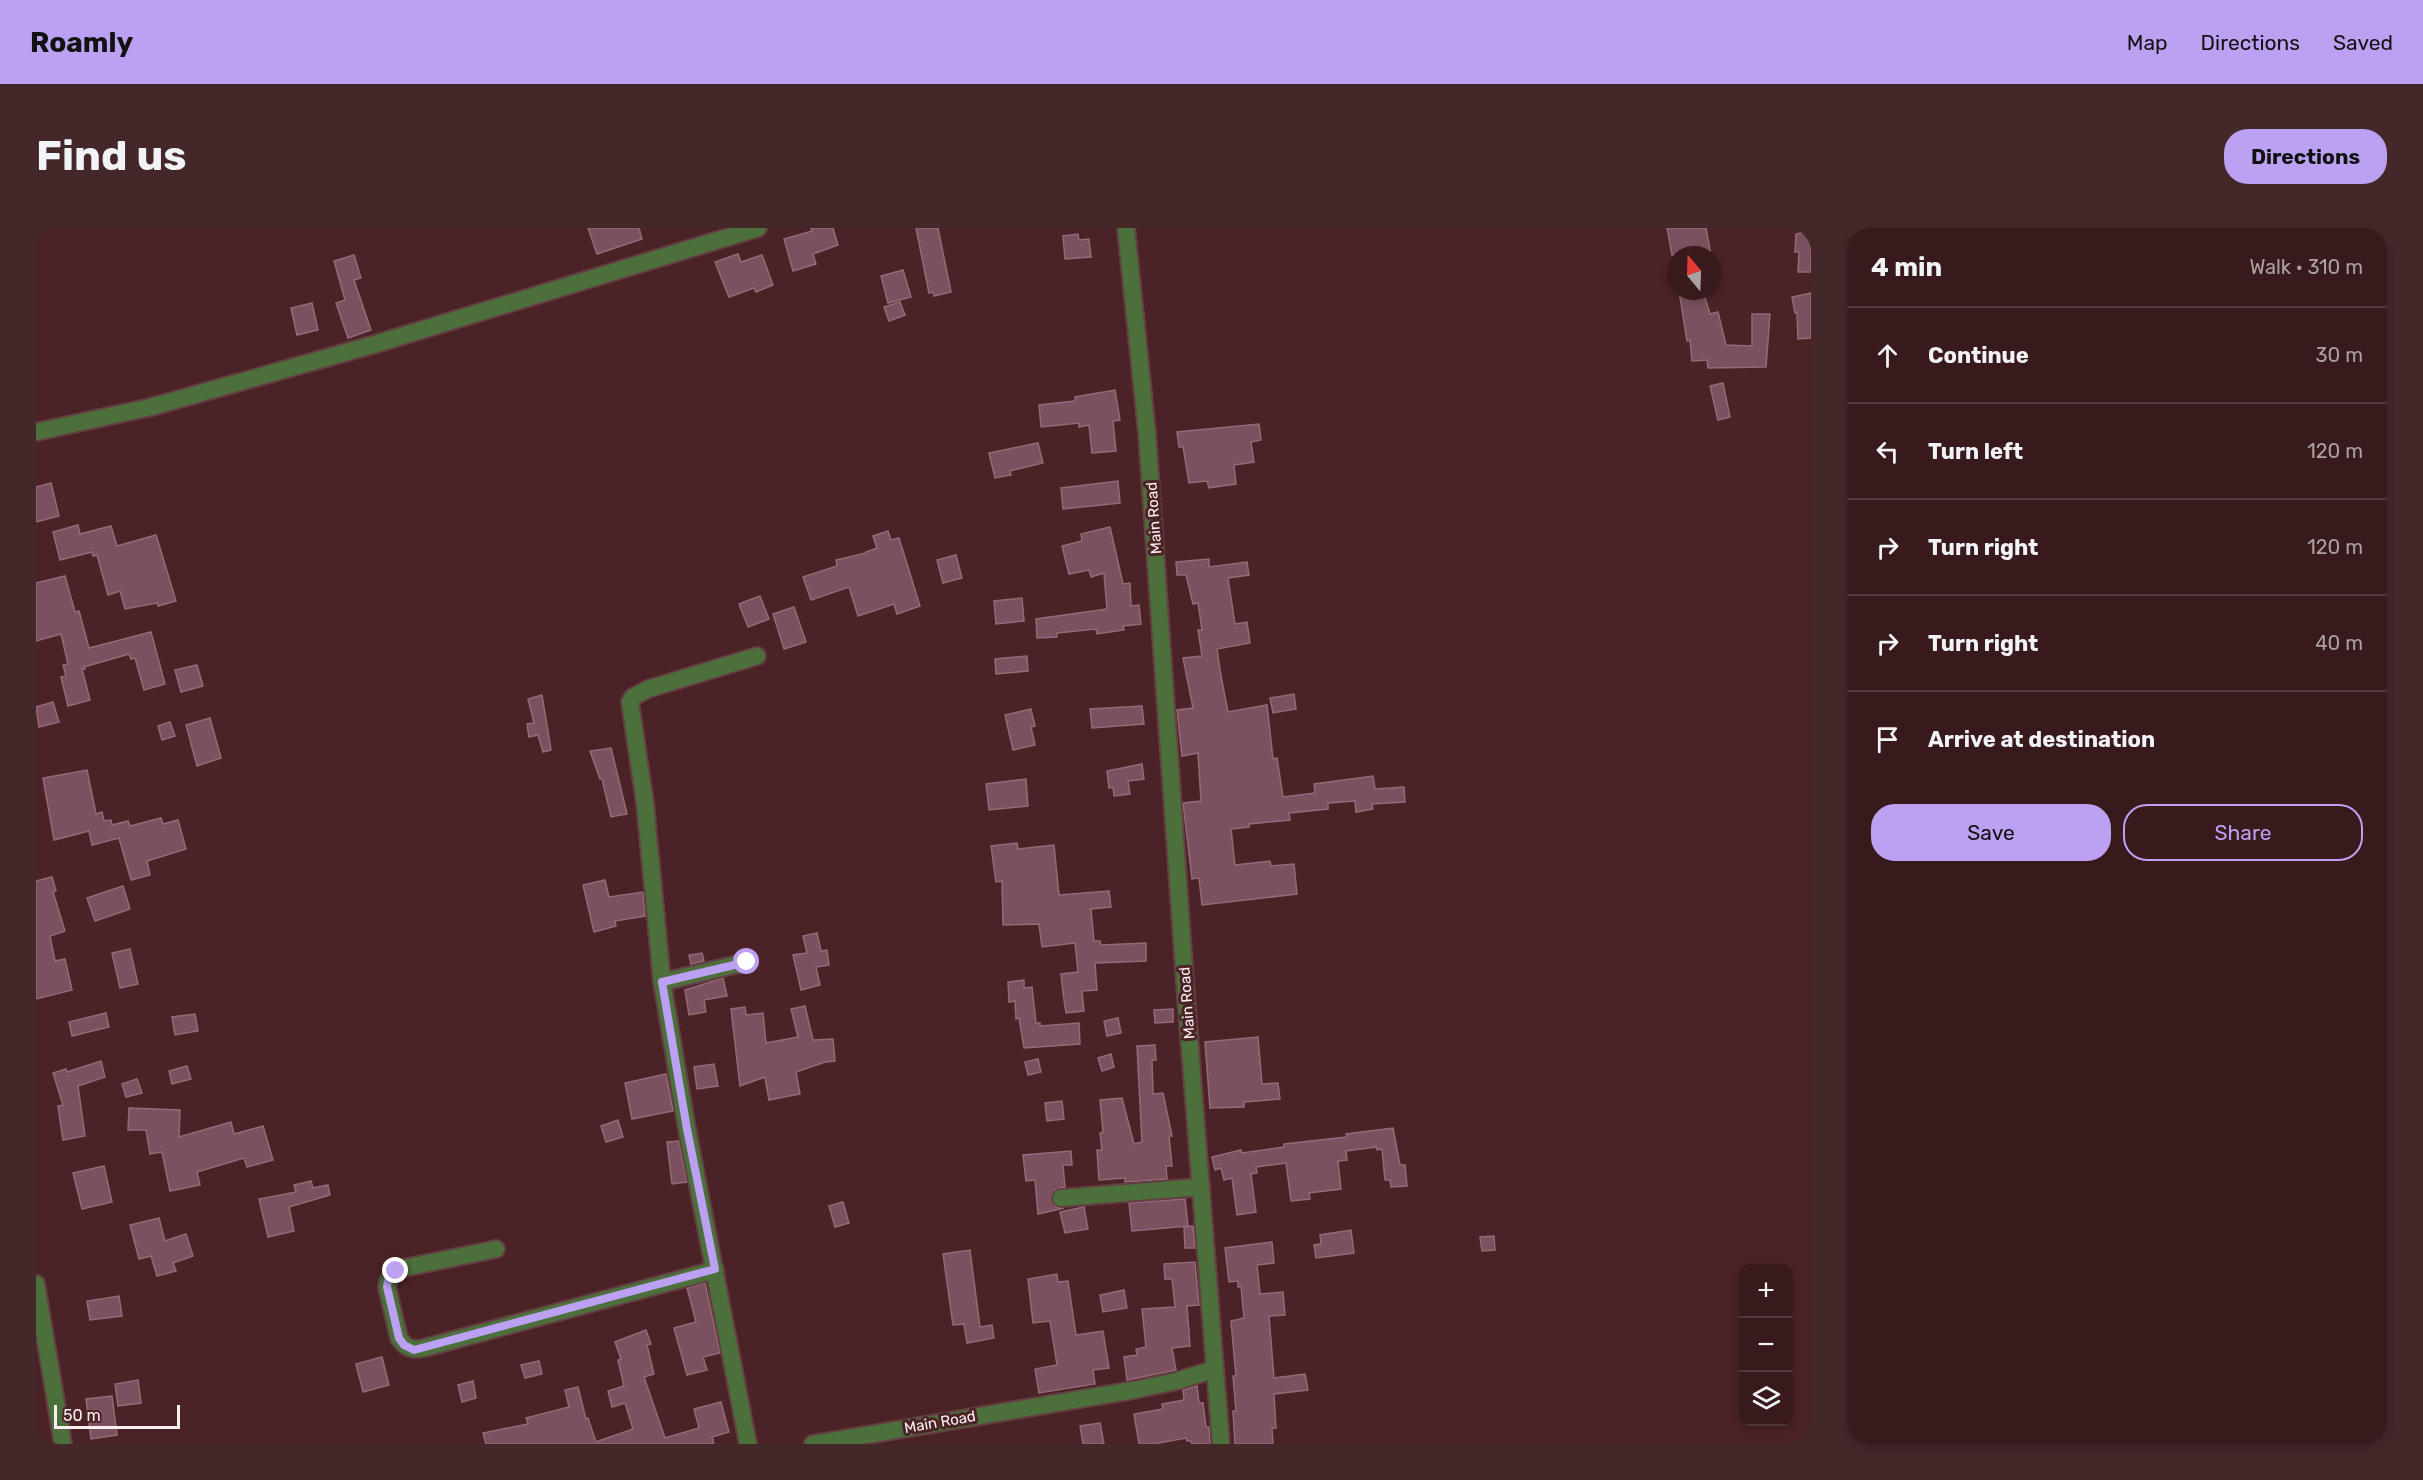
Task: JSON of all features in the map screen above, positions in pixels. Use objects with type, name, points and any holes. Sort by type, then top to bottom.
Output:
[{"type":"street","points":[[36,432],[152,407],[372,345],[758,228]]},
{"type":"street","name":"Main Road","points":[[813,1444],[1134,1390],[1177,1381],[1215,1369],[1147,433],[1126,228]]},
{"type":"street","points":[[748,1444],[689,1140],[662,982],[645,803],[630,702],[633,697],[648,689],[757,656]]},
{"type":"street","points":[[662,982],[747,962]]},
{"type":"street","points":[[1061,1198],[1201,1187]]},
{"type":"street","points":[[496,1249],[404,1268],[392,1274],[387,1287],[399,1338],[404,1345],[414,1350],[424,1348],[715,1269]]},
{"type":"street","points":[[36,1284],[63,1444]]},
{"type":"street","points":[[1215,1369],[1221,1444]]},
{"type":"building","points":[[588,228],[639,228],[642,239],[597,254]]},
{"type":"building","points":[[811,228],[833,228],[838,245],[813,254],[816,264],[793,271],[784,239],[812,231]]},
{"type":"building","points":[[916,228],[938,228],[951,292],[934,296],[933,292],[929,293]]},
{"type":"building","points":[[1667,228],[1706,228],[1709,246],[1670,246]]},
{"type":"building","points":[[1811,233],[1811,272],[1798,272],[1799,252],[1795,252],[1796,234]]},
{"type":"building","points":[[1078,234],[1079,240],[1089,239],[1091,257],[1065,259],[1063,236]]},
{"type":"building","points":[[738,254],[741,262],[762,255],[773,285],[756,292],[754,288],[729,297],[715,262]]},
{"type":"building","points":[[354,255],[361,278],[354,280],[371,330],[348,338],[336,303],[345,300],[334,261]]},
{"type":"building","points":[[903,270],[911,297],[888,303],[881,276]]},
{"type":"building","points":[[1811,293],[1811,338],[1798,339],[1797,313],[1795,313],[1792,297]]},
{"type":"building","points":[[1680,300],[1706,300],[1710,314],[1718,312],[1726,345],[1752,346],[1752,314],[1770,314],[1766,367],[1708,368],[1707,360],[1692,361],[1690,340],[1687,341]]},
{"type":"building","points":[[900,302],[905,315],[889,321],[884,307]]},
{"type":"building","points":[[312,303],[318,330],[297,335],[291,308]]},
{"type":"building","points":[[1723,383],[1730,417],[1718,420],[1710,386]]},
{"type":"building","points":[[1115,390],[1120,420],[1113,421],[1116,451],[1092,453],[1089,425],[1079,427],[1079,423],[1041,427],[1039,405],[1075,401],[1075,397]]},
{"type":"building","points":[[1259,424],[1261,440],[1251,442],[1254,462],[1234,465],[1236,484],[1209,488],[1207,481],[1189,483],[1183,447],[1179,447],[1177,432]]},
{"type":"building","points":[[1038,443],[1043,463],[1010,471],[1011,475],[995,478],[989,453]]},
{"type":"building","points":[[1118,481],[1120,503],[1063,509],[1061,488]]},
{"type":"building","points":[[51,483],[59,516],[36,522],[36,487]]},
{"type":"building","points":[[78,525],[80,534],[111,526],[117,546],[156,535],[176,601],[158,606],[157,603],[125,609],[120,591],[108,595],[97,555],[93,556],[92,552],[60,560],[53,532]]},
{"type":"building","points":[[1110,527],[1123,584],[1130,583],[1131,606],[1139,605],[1141,624],[1123,626],[1124,630],[1097,634],[1096,629],[1057,633],[1057,637],[1037,638],[1036,619],[1107,609],[1104,573],[1091,577],[1089,570],[1069,574],[1062,546],[1082,541],[1081,534]]},
{"type":"building","points":[[888,531],[891,540],[899,538],[920,606],[897,614],[894,604],[858,616],[849,587],[811,600],[803,577],[837,566],[836,560],[877,548],[873,536]]},
{"type":"building","points":[[956,555],[962,578],[943,583],[937,560]]},
{"type":"building","points":[[1209,559],[1209,567],[1247,562],[1249,575],[1228,578],[1235,624],[1247,622],[1250,643],[1217,649],[1221,676],[1228,712],[1267,705],[1273,759],[1277,758],[1283,797],[1315,793],[1314,784],[1373,776],[1375,789],[1404,787],[1405,802],[1372,804],[1373,809],[1356,812],[1355,801],[1328,803],[1328,809],[1289,813],[1290,820],[1249,824],[1249,827],[1231,829],[1235,865],[1270,861],[1271,866],[1294,864],[1297,894],[1202,905],[1199,878],[1192,879],[1183,803],[1201,801],[1198,753],[1182,756],[1177,710],[1193,708],[1183,658],[1202,656],[1198,630],[1202,630],[1198,603],[1193,604],[1186,575],[1177,575],[1176,562]]},
{"type":"building","points":[[65,576],[75,612],[79,611],[89,648],[151,632],[165,684],[144,690],[135,658],[131,659],[129,654],[84,667],[85,669],[82,669],[90,700],[68,706],[61,677],[66,676],[63,665],[68,664],[61,634],[36,641],[36,583]]},
{"type":"building","points":[[760,596],[769,619],[748,627],[739,604]]},
{"type":"building","points":[[1022,598],[1024,621],[996,624],[994,601]]},
{"type":"building","points":[[794,607],[806,642],[784,649],[773,614]]},
{"type":"building","points":[[1027,656],[1028,671],[996,674],[995,659]]},
{"type":"building","points":[[197,665],[203,686],[181,692],[175,670]]},
{"type":"building","points":[[1294,694],[1296,709],[1273,713],[1270,698]]},
{"type":"building","points":[[542,695],[551,750],[543,752],[538,735],[529,737],[527,724],[534,723],[528,699]]},
{"type":"building","points":[[53,702],[59,722],[39,727],[36,707]]},
{"type":"building","points":[[1142,706],[1144,724],[1092,728],[1090,709]]},
{"type":"building","points":[[1031,709],[1035,726],[1031,727],[1035,745],[1013,750],[1005,715]]},
{"type":"building","points":[[210,718],[221,758],[197,766],[186,725]]},
{"type":"building","points":[[170,722],[175,736],[162,740],[158,726]]},
{"type":"building","points":[[611,748],[627,814],[611,817],[602,779],[600,779],[590,751]]},
{"type":"building","points":[[1142,764],[1144,779],[1128,781],[1130,794],[1114,796],[1113,787],[1109,788],[1107,771]]},
{"type":"building","points":[[87,770],[96,814],[102,812],[104,821],[111,820],[112,825],[128,821],[130,826],[161,818],[163,824],[178,820],[186,849],[147,861],[150,875],[131,880],[119,838],[92,845],[89,831],[54,840],[43,778]]},
{"type":"building","points":[[1026,779],[1028,806],[989,810],[986,784]]},
{"type":"building","points":[[1017,843],[1018,849],[1054,845],[1059,895],[1109,891],[1111,907],[1091,909],[1094,941],[1100,941],[1101,945],[1146,943],[1146,961],[1095,963],[1097,990],[1082,991],[1084,1011],[1066,1013],[1063,993],[1061,974],[1078,972],[1075,943],[1042,947],[1039,924],[1003,925],[1002,881],[996,882],[991,846]]},
{"type":"building","points":[[52,877],[56,891],[53,892],[65,931],[50,936],[55,961],[65,959],[72,990],[36,999],[36,881]]},
{"type":"building","points":[[605,880],[609,897],[643,892],[645,916],[615,921],[616,926],[594,932],[583,885]]},
{"type":"building","points":[[123,886],[130,909],[95,921],[87,898]]},
{"type":"building","points":[[817,933],[821,951],[827,950],[829,965],[816,967],[820,985],[801,990],[793,955],[807,953],[803,936]]},
{"type":"building","points":[[130,949],[138,984],[120,988],[112,953]]},
{"type":"building","points":[[702,953],[704,961],[691,964],[689,955]]},
{"type":"building","points":[[723,978],[727,996],[704,1000],[706,1012],[689,1015],[685,990]]},
{"type":"building","points":[[1024,980],[1024,988],[1032,987],[1036,1023],[1040,1023],[1040,1026],[1079,1023],[1080,1044],[1024,1048],[1019,1018],[1016,1019],[1015,1001],[1009,1002],[1008,982]]},
{"type":"building","points":[[805,1006],[813,1040],[833,1039],[835,1061],[796,1072],[800,1094],[769,1100],[765,1077],[740,1086],[731,1009],[745,1007],[746,1015],[763,1013],[766,1043],[798,1037],[791,1009]]},
{"type":"building","points":[[1173,1009],[1173,1022],[1155,1023],[1154,1010]]},
{"type":"building","points":[[106,1013],[109,1027],[72,1036],[69,1022]]},
{"type":"building","points":[[195,1014],[198,1031],[175,1035],[172,1017]]},
{"type":"building","points":[[1118,1018],[1121,1033],[1107,1036],[1104,1021]]},
{"type":"building","points":[[1258,1037],[1262,1084],[1278,1083],[1280,1099],[1244,1102],[1244,1107],[1210,1108],[1205,1042]]},
{"type":"building","points":[[1155,1045],[1156,1060],[1152,1060],[1153,1094],[1163,1093],[1172,1136],[1169,1136],[1172,1166],[1166,1166],[1167,1179],[1125,1182],[1125,1178],[1099,1180],[1097,1150],[1102,1150],[1100,1133],[1103,1132],[1100,1100],[1122,1098],[1134,1144],[1142,1142],[1137,1046]]},
{"type":"building","points":[[1111,1054],[1114,1067],[1102,1071],[1098,1058]]},
{"type":"building","points":[[1038,1059],[1041,1072],[1028,1075],[1025,1062]]},
{"type":"building","points":[[101,1061],[105,1077],[78,1086],[85,1136],[63,1140],[58,1106],[63,1105],[53,1073],[66,1069],[67,1072]]},
{"type":"building","points":[[714,1064],[718,1086],[697,1089],[694,1067]]},
{"type":"building","points":[[187,1066],[191,1079],[172,1084],[169,1071]]},
{"type":"building","points":[[666,1074],[673,1111],[632,1119],[625,1083]]},
{"type":"building","points":[[137,1079],[142,1093],[126,1097],[122,1084]]},
{"type":"building","points":[[1062,1101],[1064,1119],[1047,1121],[1045,1103]]},
{"type":"building","points":[[129,1108],[180,1110],[179,1137],[231,1122],[234,1134],[263,1126],[273,1160],[247,1167],[244,1158],[197,1172],[200,1185],[170,1191],[162,1152],[150,1154],[146,1130],[128,1130]]},
{"type":"building","points":[[618,1120],[623,1137],[606,1142],[601,1126]]},
{"type":"building","points":[[1393,1128],[1400,1165],[1405,1165],[1407,1186],[1391,1187],[1390,1180],[1385,1180],[1382,1149],[1377,1150],[1376,1147],[1346,1151],[1347,1160],[1338,1161],[1341,1189],[1309,1193],[1310,1199],[1291,1201],[1286,1163],[1256,1167],[1257,1173],[1251,1174],[1256,1212],[1237,1215],[1232,1178],[1224,1180],[1221,1168],[1215,1170],[1212,1157],[1241,1150],[1242,1153],[1284,1147],[1284,1144],[1347,1137],[1346,1134]]},
{"type":"building","points":[[679,1141],[687,1182],[672,1184],[667,1142]]},
{"type":"building","points":[[1071,1151],[1072,1165],[1063,1165],[1065,1187],[1055,1190],[1051,1198],[1056,1207],[1064,1208],[1038,1214],[1035,1180],[1026,1181],[1023,1155]]},
{"type":"building","points":[[104,1166],[112,1202],[82,1209],[73,1173]]},
{"type":"building","points":[[311,1181],[313,1188],[328,1185],[330,1195],[289,1207],[294,1231],[268,1237],[259,1199],[296,1192],[294,1185]]},
{"type":"building","points":[[1185,1199],[1188,1226],[1132,1231],[1129,1203]]},
{"type":"building","points":[[843,1202],[849,1223],[835,1227],[829,1206]]},
{"type":"building","points":[[1084,1207],[1088,1229],[1065,1233],[1060,1212]]},
{"type":"building","points":[[159,1218],[165,1241],[186,1234],[193,1256],[173,1263],[176,1271],[157,1276],[151,1256],[139,1259],[130,1225]]},
{"type":"building","points":[[1193,1226],[1195,1248],[1185,1248],[1184,1227]]},
{"type":"building","points":[[1351,1230],[1354,1253],[1316,1258],[1314,1245],[1321,1244],[1320,1235]]},
{"type":"building","points":[[1494,1236],[1495,1250],[1482,1251],[1480,1237]]},
{"type":"building","points":[[1272,1242],[1274,1263],[1257,1265],[1260,1294],[1283,1292],[1285,1315],[1269,1316],[1274,1378],[1305,1374],[1308,1390],[1274,1394],[1276,1428],[1272,1428],[1273,1444],[1235,1444],[1233,1411],[1236,1411],[1233,1376],[1236,1376],[1231,1321],[1244,1318],[1241,1287],[1238,1287],[1238,1281],[1229,1282],[1225,1248]]},
{"type":"building","points":[[970,1250],[980,1327],[992,1325],[994,1338],[967,1343],[964,1324],[953,1325],[943,1254]]},
{"type":"building","points":[[1195,1262],[1199,1305],[1187,1306],[1190,1346],[1172,1348],[1176,1370],[1127,1380],[1124,1357],[1137,1355],[1136,1349],[1146,1347],[1142,1309],[1175,1307],[1172,1279],[1165,1279],[1164,1264]]},
{"type":"building","points":[[1057,1274],[1058,1282],[1068,1281],[1076,1335],[1103,1331],[1109,1368],[1093,1370],[1095,1384],[1039,1393],[1035,1369],[1057,1365],[1050,1321],[1033,1323],[1028,1279]]},
{"type":"building","points":[[705,1283],[720,1353],[703,1357],[707,1370],[687,1375],[674,1328],[696,1322],[687,1288]]},
{"type":"building","points":[[1124,1290],[1127,1308],[1103,1312],[1100,1295]]},
{"type":"building","points":[[119,1296],[122,1316],[90,1320],[87,1301]]},
{"type":"building","points":[[646,1330],[651,1344],[647,1345],[654,1374],[644,1377],[665,1438],[699,1428],[694,1409],[721,1402],[729,1432],[712,1437],[714,1444],[486,1444],[483,1433],[528,1424],[526,1418],[569,1407],[565,1390],[578,1387],[586,1419],[588,1418],[596,1442],[633,1429],[625,1403],[612,1407],[608,1391],[624,1386],[618,1360],[621,1359],[615,1342]]},
{"type":"building","points":[[382,1357],[389,1385],[363,1392],[356,1364]]},
{"type":"building","points":[[539,1361],[542,1374],[525,1378],[521,1365]]},
{"type":"building","points":[[138,1380],[141,1403],[118,1406],[115,1384]]},
{"type":"building","points":[[473,1381],[476,1398],[462,1402],[458,1385]]},
{"type":"building","points":[[1197,1386],[1199,1403],[1203,1403],[1206,1427],[1209,1427],[1210,1444],[1192,1444],[1186,1438],[1139,1444],[1134,1414],[1163,1409],[1162,1404],[1184,1400],[1183,1390]]},
{"type":"building","points":[[112,1396],[117,1435],[91,1439],[86,1399]]},
{"type":"building","points":[[1100,1423],[1104,1444],[1083,1444],[1080,1426]]},
{"type":"route","points":[[396,1271],[388,1280],[387,1287],[399,1338],[404,1345],[414,1350],[715,1269],[687,1129],[662,982],[747,962]]}]
